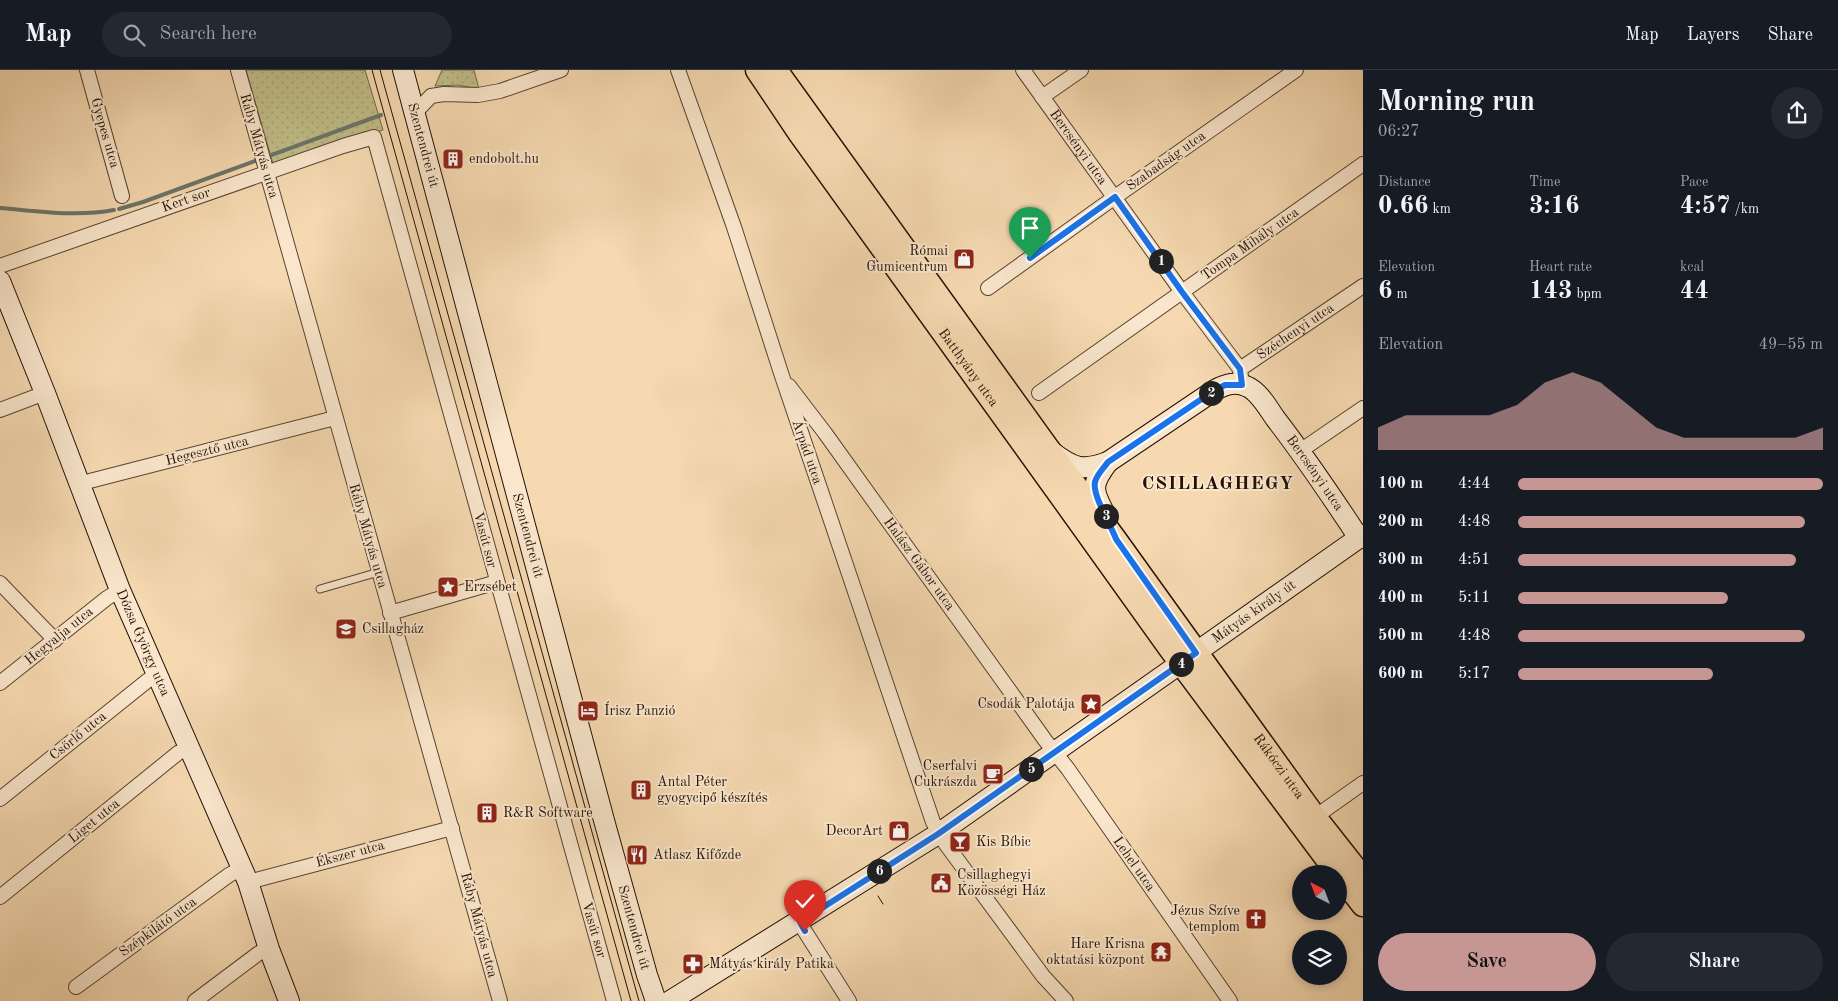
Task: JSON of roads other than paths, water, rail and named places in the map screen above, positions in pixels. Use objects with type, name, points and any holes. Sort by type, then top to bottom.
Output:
[{"type":"main road","name":"Batthyány utca","points":[[757,70],[800,134],[1189,658]]},
{"type":"main road","name":"Batthyány utca","points":[[776,70],[1047,448],[1116,539],[1189,658]]},
{"type":"main road","name":"Rákóczi utca","points":[[1189,658],[1363,878]]},
{"type":"main road","name":"Rákóczi utca","points":[[1189,658],[1333,865]]},
{"type":"main road","name":"Rákóczi utca","points":[[1348,886],[1363,905]]},
{"type":"street","name":"Gyepes utca","points":[[87,70],[122,196]]},
{"type":"street","name":"Ráby Mátyás utca","points":[[238,70],[500,1001]]},
{"type":"street","points":[[414,114],[431,96],[500,91],[561,70]]},
{"type":"street","name":"Árpád utca","points":[[678,70],[734,227],[804,443],[938,834],[1043,976],[1066,1001]]},
{"type":"street","name":"Bercsényi utca","points":[[1023,70],[1244,380],[1255,391],[1361,536]]},
{"type":"street","points":[[1042,97],[1081,70]]},
{"type":"street","name":"Szabadság utca","points":[[988,288],[1296,70]]},
{"type":"street","name":"Szentendrei út","points":[[407,74],[414,114],[602,814],[656,1001]]},
{"type":"street","name":"Kert sor","points":[[0,266],[264,163],[343,146],[374,137]]},
{"type":"street","name":"Vasút sor","points":[[374,137],[614,1001]]},
{"type":"street","name":"Tompa Mihály utca","points":[[1038,393],[1363,164]]},
{"type":"street","name":"Dózsa György utca","points":[[0,281],[120,590],[245,875],[269,949],[289,1001]]},
{"type":"street","name":"Széchenyi utca","points":[[1047,448],[1064,461],[1082,468],[1092,468],[1108,462],[1215,390],[1244,380],[1363,286]]},
{"type":"street","name":"Halász Gábor utca","points":[[782,376],[1055,753]]},
{"type":"street","points":[[0,410],[45,393]]},
{"type":"street","points":[[1300,451],[1363,408]]},
{"type":"street","name":"Hegesztő utca","points":[[78,484],[335,418]]},
{"type":"street","points":[[804,443],[825,433]]},
{"type":"street","name":"Széchenyi utca","points":[[1108,462],[1095,483],[1095,493],[1116,539]]},
{"type":"street","name":"Mátyás király út","points":[[670,1001],[800,922],[938,834],[1361,536]]},
{"type":"street","points":[[390,613],[497,582]]},
{"type":"street","points":[[0,583],[55,640]]},
{"type":"street","name":"Hegyalja utca","points":[[0,683],[107,598],[120,590]]},
{"type":"street","name":"Csörlő utca","points":[[0,799],[158,674]]},
{"type":"street","name":"Liget utca","points":[[0,897],[178,753],[190,747]]},
{"type":"street","name":"Lehel utca","points":[[1055,753],[1230,1001]]},
{"type":"street","points":[[1315,817],[1358,787]]},
{"type":"street","name":"Ékszer utca","points":[[245,875],[452,828]]},
{"type":"street","name":"Szépkilátó utca","points":[[76,987],[229,875],[245,875]]},
{"type":"street","points":[[800,922],[849,1001]]},
{"type":"street","points":[[195,1001],[256,956],[269,949]]},
{"type":"lane","points":[[320,589],[378,572]]},
{"type":"waterway","points":[[119,209],[143,202],[381,115]]},
{"type":"waterway","points":[[0,208],[71,213],[114,210]]},
{"type":"tram line","points":[[372,70],[631,1001]]},
{"type":"tram line","points":[[380,70],[639,1001]]},
{"type":"tram line","points":[[878,896],[883,904]]},
{"type":"place","name":"endobolt.hu","points":[[453,159]]},
{"type":"place","name":"Római Gumicentrum","points":[[964,259]]},
{"type":"place","name":"Erzsébet","points":[[448,587]]},
{"type":"place","name":"Csillagház","points":[[346,629]]},
{"type":"place","name":"Csodák Palotája","points":[[1091,704]]},
{"type":"place","name":"Írisz Panzió","points":[[588,711]]},
{"type":"place","name":"Cserfalvi Cukrászda","points":[[993,774]]},
{"type":"place","name":"Antal Péter gyogycipő készítés","points":[[641,790]]},
{"type":"place","name":"R&R Software","points":[[487,813]]},
{"type":"place","name":"DecorArt","points":[[899,831]]},
{"type":"place","name":"Kis Bíbic","points":[[960,842]]},
{"type":"place","name":"Atlasz Kifőzde","points":[[637,855]]},
{"type":"place","name":"Csillaghegyi Közösségi Ház","points":[[941,883]]},
{"type":"place","name":"Jézus Szíve templom","points":[[1256,919]]},
{"type":"place","name":"Hare Krisna oktatási központ","points":[[1161,952]]},
{"type":"place","name":"Mátyás király Patika","points":[[693,964]]},
{"type":"district","name":"CSILLAGHEGY","points":[[1218,484]]}]
